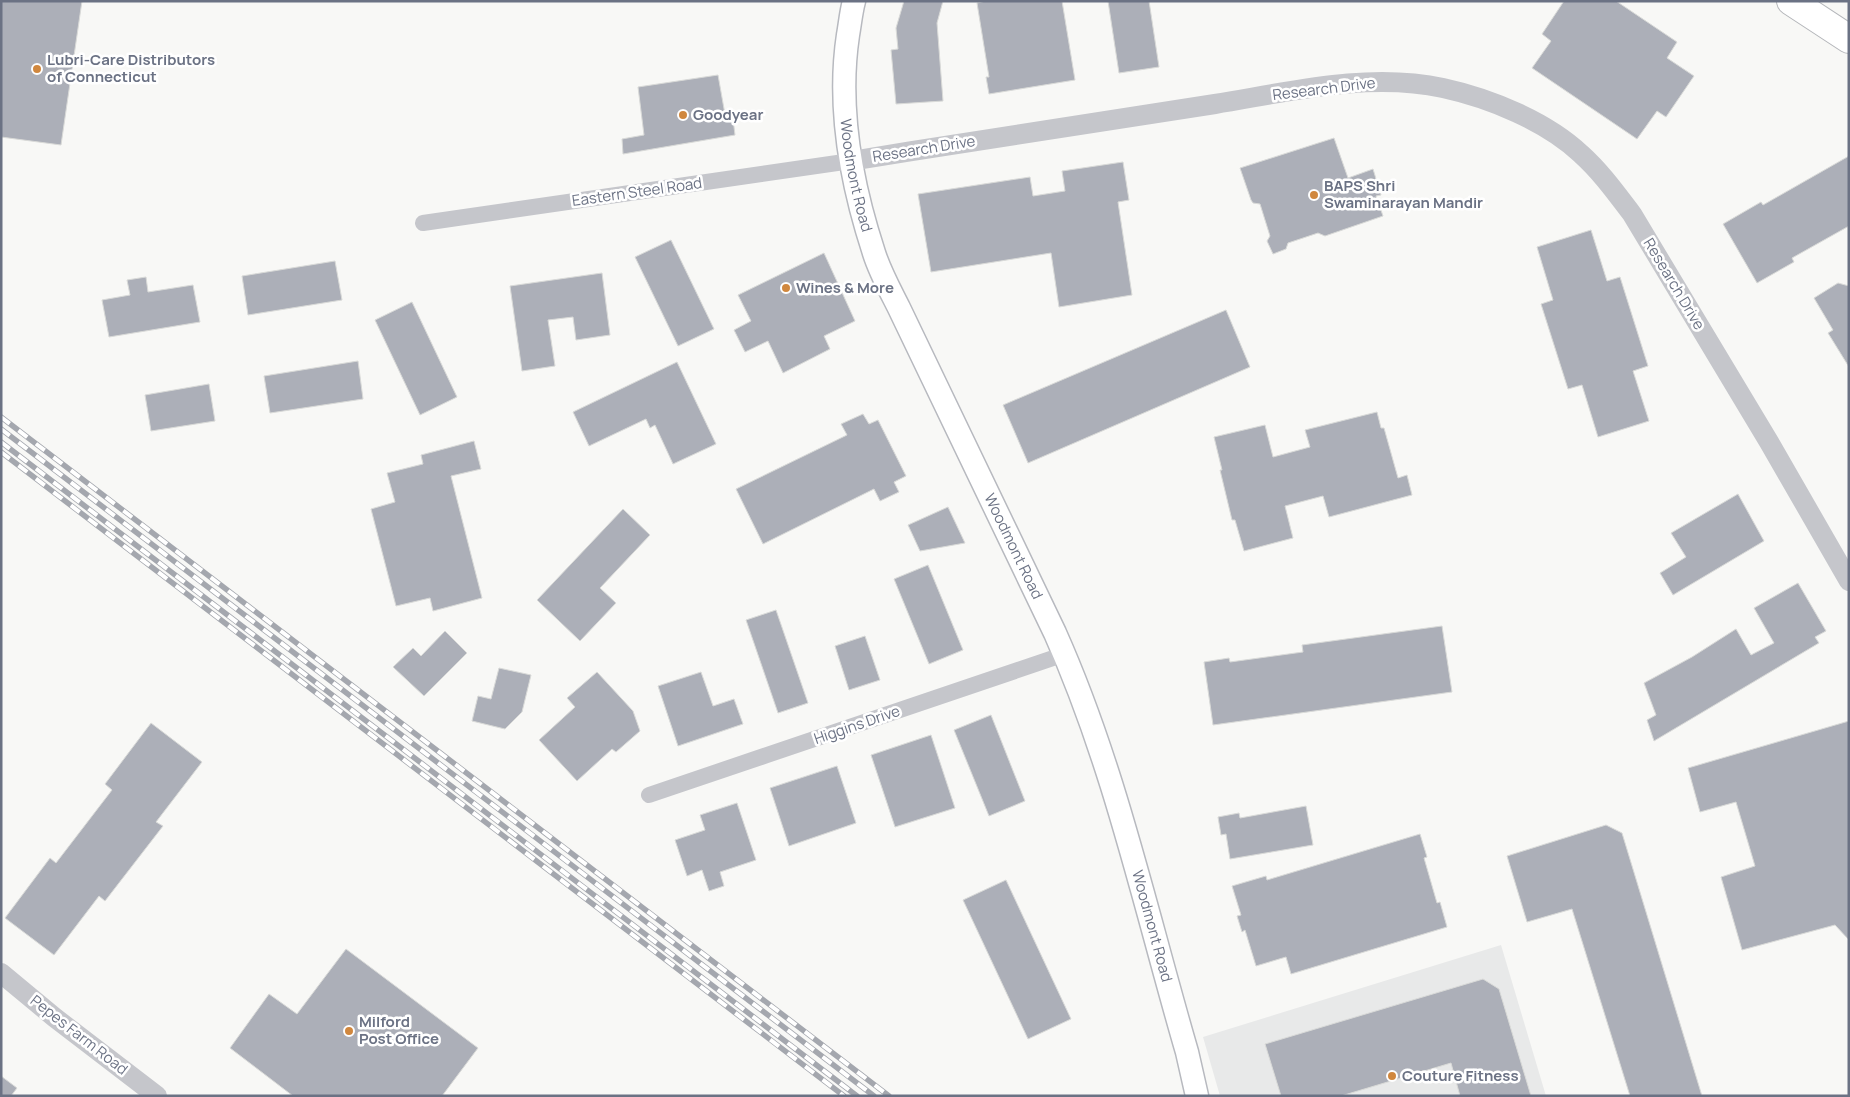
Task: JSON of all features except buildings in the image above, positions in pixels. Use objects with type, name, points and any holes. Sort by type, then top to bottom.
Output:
[{"type":"highway","points":[[1791,1],[1849,39]]},
{"type":"highway","points":[[1820,1],[1849,25]]},
{"type":"main road","name":"Woodmont Road","points":[[854,1],[844,78],[846,128],[861,208],[874,255],[1065,654],[1110,779],[1187,1052],[1197,1096]]},
{"type":"street","name":"Research Drive","points":[[851,161],[1338,85],[1385,82],[1432,86],[1474,97],[1511,110],[1548,129],[1579,152],[1606,179],[1632,214],[1769,442],[1849,580]]},
{"type":"street","name":"Eastern Steel Road","points":[[423,223],[851,161]]},
{"type":"street","name":"Higgins Drive","points":[[649,795],[1065,654]]},
{"type":"street","name":"Pepes Farm Road","points":[[1,973],[54,1017],[157,1096]]},
{"type":"shaded area","points":[[1501,945],[1546,1096],[1220,1096],[1203,1037]]},
{"type":"railway","points":[[1,417],[889,1096]]},
{"type":"railway","points":[[1,429],[874,1096]]},
{"type":"railway","points":[[1,442],[857,1096]]},
{"type":"railway","points":[[1,452],[844,1096]]},
{"type":"place","name":"Lubri-Care Distributors of Connecticut","points":[[37,69]]},
{"type":"place","name":"Goodyear","points":[[683,115]]},
{"type":"place","name":"BAPS Shri Swaminarayan Mandir","points":[[1314,195]]},
{"type":"place","name":"Wines & More","points":[[786,288]]},
{"type":"place","name":"Milford Post Office","points":[[349,1031]]},
{"type":"place","name":"Couture Fitness","points":[[1392,1076]]}]
